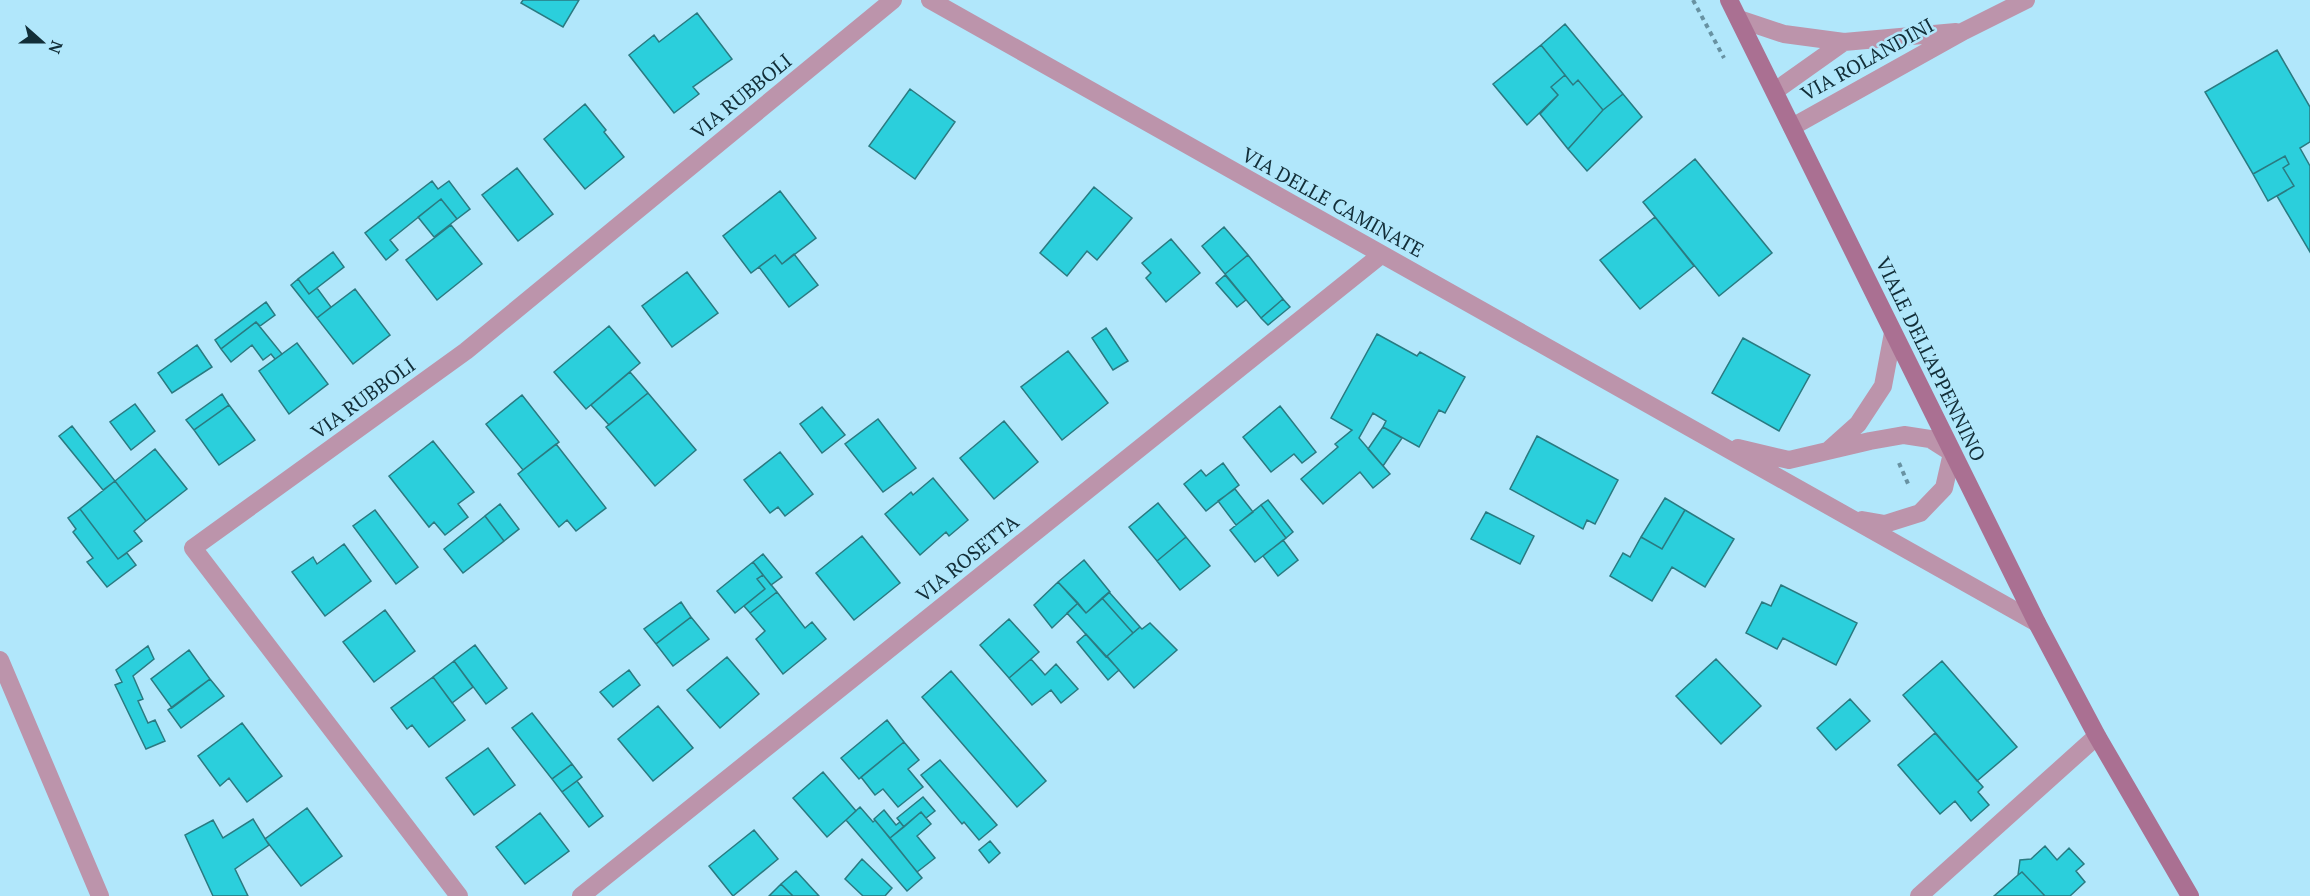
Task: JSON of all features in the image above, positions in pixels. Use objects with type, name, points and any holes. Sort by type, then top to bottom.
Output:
[{"type":"main road","name":"VIALE DELL'APPENNINO","points":[[1729,0],[2037,623],[2097,736],[2190,896]]},
{"type":"street","name":"VIA RUBBOLI","points":[[459,896],[193,548],[466,351],[893,0]]},
{"type":"street","name":"VIA DELLE CAMINATE","points":[[930,0],[2037,623]]},
{"type":"street","name":"VIA ROLANDINI","points":[[1792,127],[1964,31],[2026,0]]},
{"type":"street","name":"VIA ROLANDINI","points":[[1739,19],[1784,34],[1844,42],[1964,31]]},
{"type":"street","name":"VIA ROLANDINI","points":[[1775,91],[1844,42]]},
{"type":"street","name":"VIA ROSETTA","points":[[581,896],[1381,255]]},
{"type":"street","points":[[1827,453],[1858,424],[1882,386],[1893,333]]},
{"type":"street","name":"VIA DELLE CAMINATE","points":[[1714,442],[1789,460],[1904,435],[1930,440],[1952,453],[1944,488],[1920,513],[1885,524],[1852,518]]},
{"type":"street","points":[[0,660],[100,896]]},
{"type":"street","points":[[1919,896],[2097,736]]},
{"type":"path","points":[[1886,438],[1898,460],[1920,513]]},
{"type":"building","points":[[523,0],[579,0],[563,27],[521,3]]},
{"type":"building","points":[[697,13],[732,59],[693,87],[699,94],[674,113],[629,55],[654,35],[659,42]]},
{"type":"building","points":[[1565,24],[1623,94],[1603,110],[1578,80],[1573,85],[1541,45]]},
{"type":"building","points":[[1541,45],[1565,75],[1551,87],[1558,95],[1527,125],[1493,84]]},
{"type":"building","points":[[2277,50],[2310,107],[2310,142],[2300,148],[2310,166],[2310,252],[2277,196],[2294,186],[2283,168],[2289,164],[2285,156],[2253,174],[2205,92]]},
{"type":"building","points":[[1565,75],[1573,85],[1578,80],[1603,110],[1568,149],[1540,114],[1558,95],[1551,87]]},
{"type":"building","points":[[910,89],[955,122],[915,179],[869,146]]},
{"type":"building","points":[[1623,94],[1642,117],[1587,171],[1568,149],[1603,110]]},
{"type":"building","points":[[585,104],[624,157],[585,189],[544,139]]},
{"type":"building","points":[[2285,156],[2289,164],[2283,168],[2294,186],[2268,201],[2253,174]]},
{"type":"building","points":[[1695,159],[1772,253],[1719,296],[1643,202]]},
{"type":"building","points":[[517,168],[553,214],[518,241],[482,195]]},
{"type":"building","points":[[432,181],[438,189],[449,181],[470,209],[457,219],[441,199],[390,240],[398,250],[386,260],[365,233]]},
{"type":"building","points":[[1094,187],[1132,218],[1097,260],[1087,251],[1067,276],[1040,253]]},
{"type":"building","points":[[780,191],[816,238],[782,264],[775,255],[751,273],[723,236]]},
{"type":"building","points":[[441,199],[457,219],[434,237],[418,217]]},
{"type":"building","points":[[1655,217],[1694,266],[1640,309],[1600,260]]},
{"type":"building","points":[[451,225],[482,264],[437,300],[406,260]]},
{"type":"building","points":[[1224,227],[1248,255],[1225,274],[1202,246]]},
{"type":"building","points":[[1171,239],[1200,273],[1166,302],[1146,278],[1151,273],[1142,263]]},
{"type":"building","points":[[333,252],[344,267],[309,294],[298,279]]},
{"type":"building","points":[[794,254],[818,285],[789,307],[759,267],[775,255],[782,264]]},
{"type":"building","points":[[1248,255],[1283,299],[1261,318],[1225,274]]},
{"type":"building","points":[[687,272],[718,313],[672,347],[642,306]]},
{"type":"building","points":[[1225,275],[1246,300],[1237,307],[1216,283]]},
{"type":"building","points":[[298,279],[309,294],[317,288],[331,307],[317,318],[291,285]]},
{"type":"building","points":[[355,289],[390,335],[353,364],[317,318]]},
{"type":"building","points":[[1283,299],[1290,307],[1268,325],[1261,318]]},
{"type":"building","points":[[266,302],[275,315],[260,326],[256,322],[221,349],[215,340]]},
{"type":"building","points":[[256,322],[282,354],[275,359],[271,354],[263,360],[252,345],[231,362],[221,349]]},
{"type":"building","points":[[609,326],[640,363],[586,409],[554,372]]},
{"type":"building","points":[[1106,328],[1128,361],[1113,370],[1092,338]]},
{"type":"building","points":[[1377,334],[1417,356],[1420,352],[1465,377],[1445,413],[1439,410],[1419,447],[1383,427],[1386,421],[1373,413],[1359,438],[1390,474],[1373,488],[1360,472],[1323,504],[1301,479],[1338,447],[1335,444],[1352,430],[1331,418]]},
{"type":"building","points":[[1743,338],[1810,375],[1779,431],[1712,393]]},
{"type":"building","points":[[297,343],[328,384],[289,414],[259,371]]},
{"type":"building","points":[[197,345],[212,367],[172,393],[158,373]]},
{"type":"building","points":[[1068,351],[1108,403],[1062,440],[1021,387]]},
{"type":"building","points":[[630,372],[648,393],[609,425],[591,405]]},
{"type":"building","points":[[648,393],[696,450],[655,486],[606,427]]},
{"type":"building","points":[[222,394],[229,405],[194,430],[186,420]]},
{"type":"building","points":[[522,395],[559,442],[523,470],[486,424]]},
{"type":"building","points":[[135,404],[155,431],[131,450],[110,422]]},
{"type":"building","points":[[229,405],[255,440],[219,465],[194,430]]},
{"type":"building","points":[[1280,406],[1316,452],[1302,463],[1294,454],[1271,472],[1243,437]]},
{"type":"building","points":[[822,407],[845,435],[822,453],[800,424]]},
{"type":"building","points":[[878,419],[916,468],[883,492],[845,444]]},
{"type":"building","points":[[1004,421],[1038,462],[994,499],[960,458]]},
{"type":"building","points":[[72,426],[115,481],[103,490],[59,436]]},
{"type":"building","points":[[1383,427],[1402,438],[1383,466],[1368,449]]},
{"type":"building","points":[[1537,436],[1618,480],[1595,524],[1587,520],[1583,529],[1510,489]]},
{"type":"building","points":[[433,441],[474,492],[458,504],[468,517],[445,535],[434,522],[429,527],[389,476]]},
{"type":"building","points":[[556,444],[606,508],[576,531],[567,520],[559,527],[518,474]]},
{"type":"building","points":[[155,449],[187,489],[146,521],[115,481]]},
{"type":"building","points":[[780,452],[813,494],[785,516],[778,507],[770,513],[744,480]]},
{"type":"building","points":[[1223,463],[1239,485],[1206,511],[1184,484],[1201,470],[1206,476]]},
{"type":"building","points":[[933,478],[968,520],[949,536],[946,532],[920,555],[885,514],[911,492],[913,495]]},
{"type":"building","points":[[115,481],[146,521],[134,531],[142,541],[118,559],[80,509]]},
{"type":"building","points":[[1235,489],[1253,512],[1236,525],[1218,501]]},
{"type":"building","points":[[1665,498],[1685,510],[1662,549],[1641,537]]},
{"type":"building","points":[[1268,500],[1293,532],[1286,538],[1261,505]]},
{"type":"building","points":[[1158,503],[1186,537],[1157,561],[1129,527]]},
{"type":"building","points":[[500,504],[519,529],[504,541],[485,516]]},
{"type":"building","points":[[1261,505],[1286,538],[1255,562],[1230,530]]},
{"type":"building","points":[[80,509],[118,559],[127,553],[136,565],[107,587],[87,562],[93,558],[73,532],[76,529],[68,518]]},
{"type":"building","points":[[375,510],[418,567],[396,584],[353,526]]},
{"type":"building","points":[[1685,510],[1734,539],[1705,587],[1672,567],[1652,601],[1610,576],[1623,553],[1630,557],[1641,537],[1662,549]]},
{"type":"building","points":[[1486,512],[1534,536],[1520,564],[1471,539]]},
{"type":"building","points":[[485,516],[504,541],[463,573],[444,549]]},
{"type":"building","points":[[862,536],[900,583],[854,620],[816,573]]},
{"type":"building","points":[[1186,537],[1210,566],[1180,590],[1157,561]]},
{"type":"building","points":[[1283,540],[1298,560],[1278,576],[1263,556]]},
{"type":"building","points":[[344,544],[371,581],[325,616],[292,572],[313,557],[317,564]]},
{"type":"building","points":[[763,554],[782,577],[771,585],[753,562]]},
{"type":"building","points":[[1084,560],[1110,592],[1086,613],[1058,582]]},
{"type":"building","points":[[753,562],[763,575],[757,579],[765,589],[735,613],[717,591]]},
{"type":"building","points":[[763,575],[777,592],[750,613],[744,606],[765,589],[757,579]]},
{"type":"building","points":[[1058,582],[1078,603],[1052,628],[1034,605]]},
{"type":"building","points":[[1781,585],[1857,623],[1836,665],[1783,638],[1777,649],[1746,633],[1762,602],[1771,606]]},
{"type":"building","points":[[777,592],[805,628],[812,622],[826,639],[783,674],[756,639],[765,631],[750,613]]},
{"type":"building","points":[[1109,592],[1140,627],[1133,633],[1102,598]]},
{"type":"building","points":[[1102,598],[1133,633],[1106,657],[1067,613],[1078,603],[1086,613]]},
{"type":"building","points":[[681,602],[691,617],[656,644],[644,629]]},
{"type":"building","points":[[385,610],[415,651],[374,682],[343,642]]},
{"type":"building","points":[[691,617],[709,639],[673,666],[656,644]]},
{"type":"building","points":[[1009,619],[1039,652],[1009,678],[980,645]]},
{"type":"building","points":[[1150,623],[1177,650],[1134,688],[1107,656],[1140,627],[1142,629]]},
{"type":"building","points":[[1086,634],[1119,670],[1108,680],[1077,642]]},
{"type":"building","points":[[475,645],[507,688],[486,704],[454,661]]},
{"type":"building","points":[[148,646],[154,659],[133,676],[143,699],[138,701],[148,723],[155,720],[165,741],[146,749],[115,685],[122,682],[116,670]]},
{"type":"building","points":[[189,650],[210,679],[172,708],[151,679]]},
{"type":"building","points":[[727,657],[759,694],[720,728],[687,690]]},
{"type":"building","points":[[1031,659],[1045,675],[1056,664],[1078,689],[1061,703],[1051,690],[1032,705],[1009,678]]},
{"type":"building","points":[[1716,659],[1761,706],[1721,744],[1676,696]]},
{"type":"building","points":[[454,661],[473,687],[452,703],[433,677]]},
{"type":"building","points":[[1942,661],[2017,747],[1977,781],[1903,695]]},
{"type":"building","points":[[629,670],[640,685],[613,707],[600,692]]},
{"type":"building","points":[[951,671],[1046,781],[1017,807],[922,697]]},
{"type":"building","points":[[433,677],[465,720],[429,747],[412,725],[407,729],[391,708]]},
{"type":"building","points":[[210,679],[224,696],[181,728],[168,710]]},
{"type":"building","points":[[1850,699],[1870,721],[1836,750],[1817,728]]},
{"type":"building","points":[[658,706],[693,748],[653,781],[618,739]]},
{"type":"building","points":[[532,713],[572,764],[552,779],[512,728]]},
{"type":"building","points":[[887,720],[904,742],[859,779],[841,758]]},
{"type":"building","points":[[242,723],[282,776],[247,802],[229,778],[220,786],[198,756]]},
{"type":"building","points":[[1935,733],[1983,787],[1978,792],[1989,805],[1971,821],[1955,801],[1940,814],[1898,765]]},
{"type":"building","points":[[904,742],[919,760],[908,769],[923,787],[898,807],[883,789],[875,795],[861,777]]},
{"type":"building","points":[[488,748],[515,785],[474,815],[446,778]]},
{"type":"building","points":[[940,760],[997,825],[979,840],[964,822],[962,824],[921,775]]},
{"type":"building","points":[[572,764],[582,777],[562,792],[552,779]]},
{"type":"building","points":[[823,772],[856,811],[827,837],[793,798]]},
{"type":"building","points":[[577,781],[603,816],[589,827],[562,792]]},
{"type":"building","points":[[923,797],[935,811],[926,818],[921,812],[904,827],[897,818]]},
{"type":"building","points":[[860,807],[873,822],[875,820],[922,878],[907,891],[846,820]]},
{"type":"building","points":[[307,808],[342,856],[301,886],[265,839]]},
{"type":"building","points":[[884,810],[896,825],[900,822],[904,827],[890,838],[874,819]]},
{"type":"building","points":[[921,812],[931,824],[917,836],[935,858],[917,872],[890,838]]},
{"type":"building","points":[[540,813],[569,851],[525,884],[496,847]]},
{"type":"building","points":[[253,819],[269,845],[235,869],[248,896],[213,896],[185,835],[213,820],[223,838]]},
{"type":"building","points":[[754,830],[778,859],[733,896],[709,866]]},
{"type":"building","points":[[990,841],[1000,853],[989,863],[979,850]]},
{"type":"building","points":[[2045,846],[2057,860],[2069,848],[2084,864],[2076,871],[2085,882],[2070,896],[2045,896],[2022,872],[2018,875],[2020,860],[2031,859]]},
{"type":"building","points":[[862,859],[892,888],[885,896],[863,896],[845,879]]},
{"type":"building","points":[[796,871],[819,896],[793,896],[781,884]]},
{"type":"building","points":[[2022,872],[2045,896],[1994,896],[2018,875]]},
{"type":"building","points":[[781,884],[793,896],[769,896]]}]
